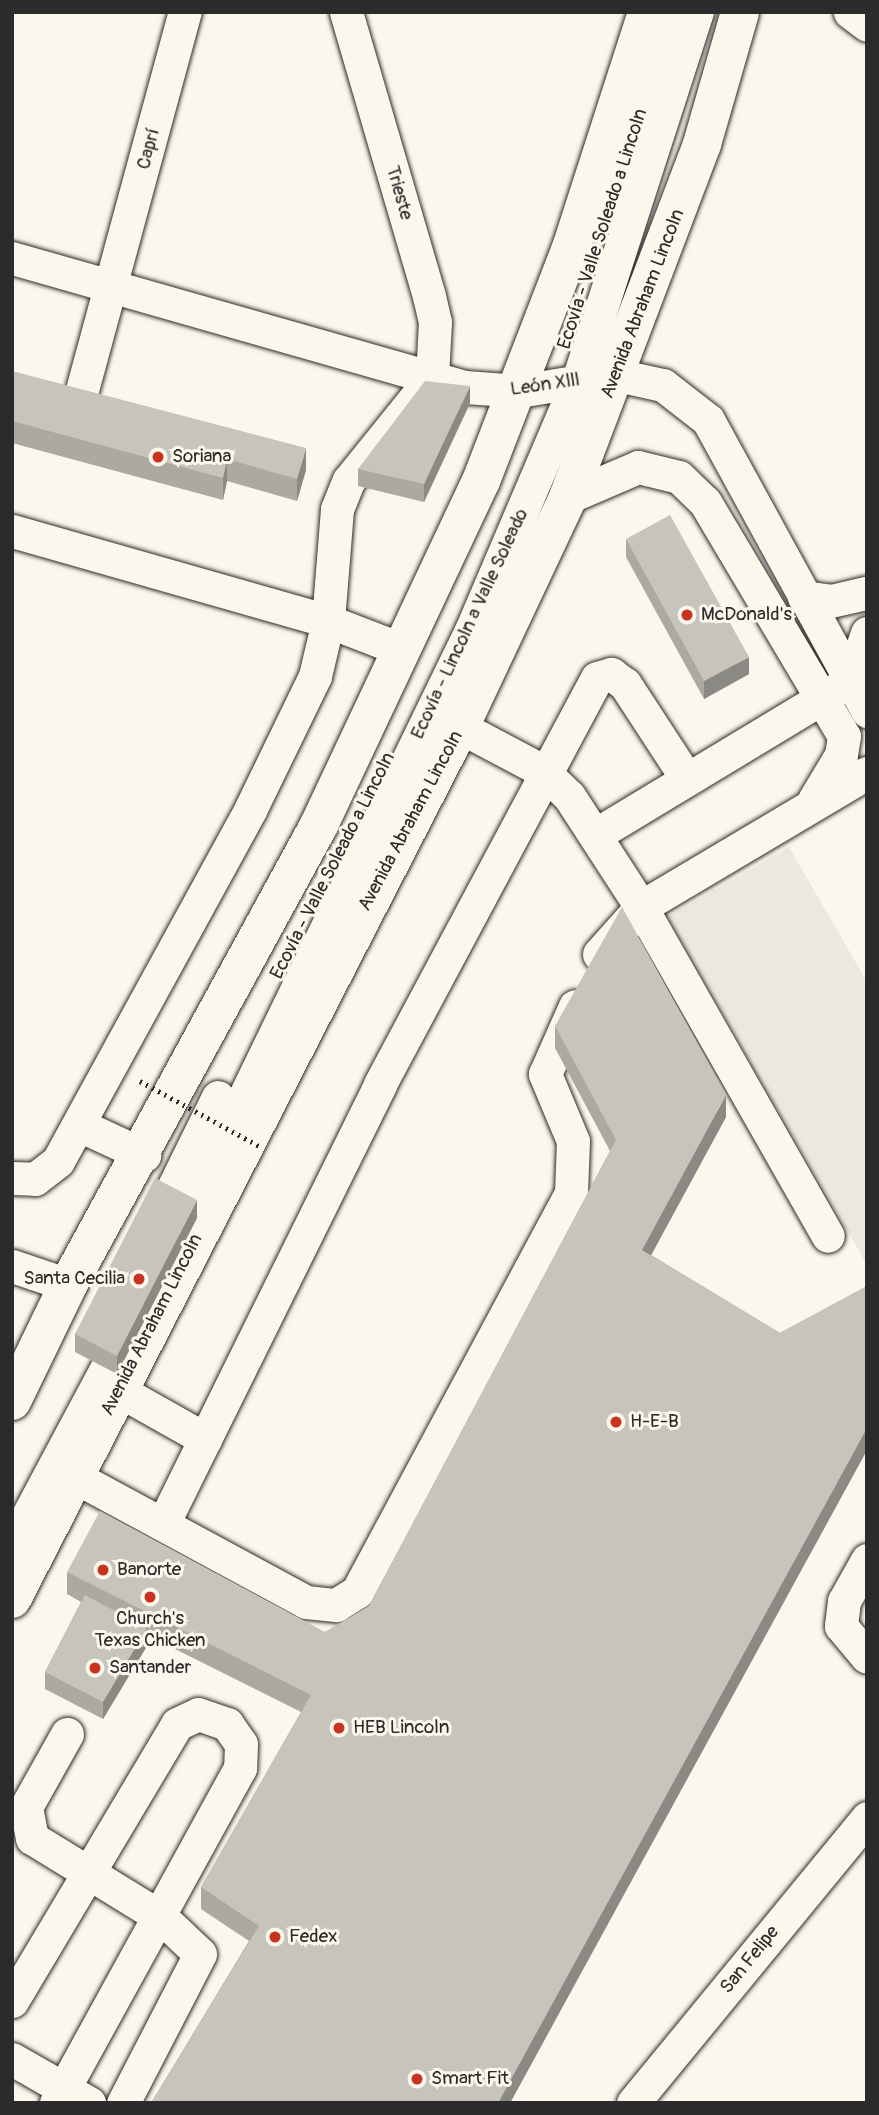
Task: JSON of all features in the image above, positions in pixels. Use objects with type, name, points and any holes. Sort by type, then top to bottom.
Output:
[{"type":"main road","points":[[12,1401],[24,1358],[144,1155],[281,899],[403,650],[550,386],[647,12]]},
{"type":"main road","name":"Avenida Abraham Lincoln","points":[[12,1599],[77,1478],[104,1372],[460,727],[568,496],[617,375],[702,144],[740,12]]},
{"type":"street","name":"Caprí","points":[[82,390],[113,286],[185,12]]},
{"type":"street","name":"Trieste","points":[[346,12],[432,309],[432,377]]},
{"type":"street","name":"Ecovía - Valle Soleado a Lincoln","points":[[177,1208],[456,620],[550,386],[672,12]]},
{"type":"street","points":[[550,386],[698,12]]},
{"type":"street","points":[[850,12],[867,25]]},
{"type":"street","name":"León Xlll","points":[[12,258],[432,377],[550,386],[617,375],[663,385],[708,420],[804,597],[836,689],[867,711]]},
{"type":"street","points":[[12,1178],[48,1172],[79,1125],[301,712],[328,621],[333,538],[349,480],[432,377]]},
{"type":"street","points":[[568,496],[638,467],[686,482],[705,502],[836,689],[844,745],[814,800]]},
{"type":"street","points":[[12,531],[328,621],[403,650]]},
{"type":"street","points":[[804,597],[831,601],[867,593]]},
{"type":"street","points":[[596,835],[836,689],[867,633]]},
{"type":"street","points":[[163,1524],[543,771],[593,683],[611,674],[625,684],[687,779]]},
{"type":"street","points":[[460,727],[543,771],[596,835],[641,907],[828,1237]]},
{"type":"street","points":[[77,1478],[306,1602],[335,1605],[358,1592],[571,1193],[573,1142],[546,1068],[603,948],[641,907],[814,800],[867,773]]},
{"type":"street","points":[[79,1125],[144,1155]]},
{"type":"street","points":[[12,1266],[68,1285]]},
{"type":"street","points":[[104,1372],[205,1439]]},
{"type":"street","points":[[12,1497],[104,1372]]},
{"type":"street","points":[[12,1545],[104,1372]]},
{"type":"street","points":[[867,1560],[844,1601],[841,1626],[867,1657]]},
{"type":"street","points":[[12,2001],[93,1874],[177,1724],[198,1714],[216,1717],[237,1734],[240,1768],[69,2098],[12,2059]]},
{"type":"street","points":[[67,1734],[26,1807],[25,1827],[32,1838],[162,1918],[197,1945],[198,1966],[123,2103]]},
{"type":"street","name":"San Felipe","points":[[633,2103],[867,1818]]},
{"type":"path","points":[[139,1081],[259,1146]]},
{"type":"shaded area","points":[[789,847],[867,982],[867,1265],[668,917]]},
{"type":"building","points":[[12,371],[306,448],[297,479],[227,459],[223,478],[12,421]]},
{"type":"building","points":[[425,381],[470,386],[424,484],[358,469]]},
{"type":"building","name":"McDonald's","points":[[670,515],[749,657],[704,681],[626,539]]},
{"type":"building","points":[[622,907],[726,1095],[642,1250],[780,1333],[867,1286],[867,1428],[498,2103],[151,2103],[259,1926],[201,1887],[311,1695],[67,1572],[100,1511],[325,1632],[369,1606],[616,1140],[555,1026]]},
{"type":"building","name":"Santa Cecilia","points":[[155,1178],[197,1200],[117,1356],[75,1334]]},
{"type":"building","name":"Santander","points":[[85,1595],[147,1628],[103,1702],[45,1672]]},
{"type":"place","name":"Soriana","points":[[158,457]]},
{"type":"place","name":"McDonald's","points":[[687,615]]},
{"type":"place","name":"Santa Cecilia","points":[[139,1279]]},
{"type":"place","name":"H-E-B","points":[[616,1422]]},
{"type":"place","name":"Banorte","points":[[103,1570]]},
{"type":"place","name":"Church's Texas Chicken","points":[[150,1597]]},
{"type":"place","name":"Santander","points":[[95,1668]]},
{"type":"place","name":"HEB Lincoln","points":[[339,1728]]},
{"type":"place","name":"Fedex","points":[[275,1937]]},
{"type":"place","name":"Smart Fit","points":[[417,2079]]}]
